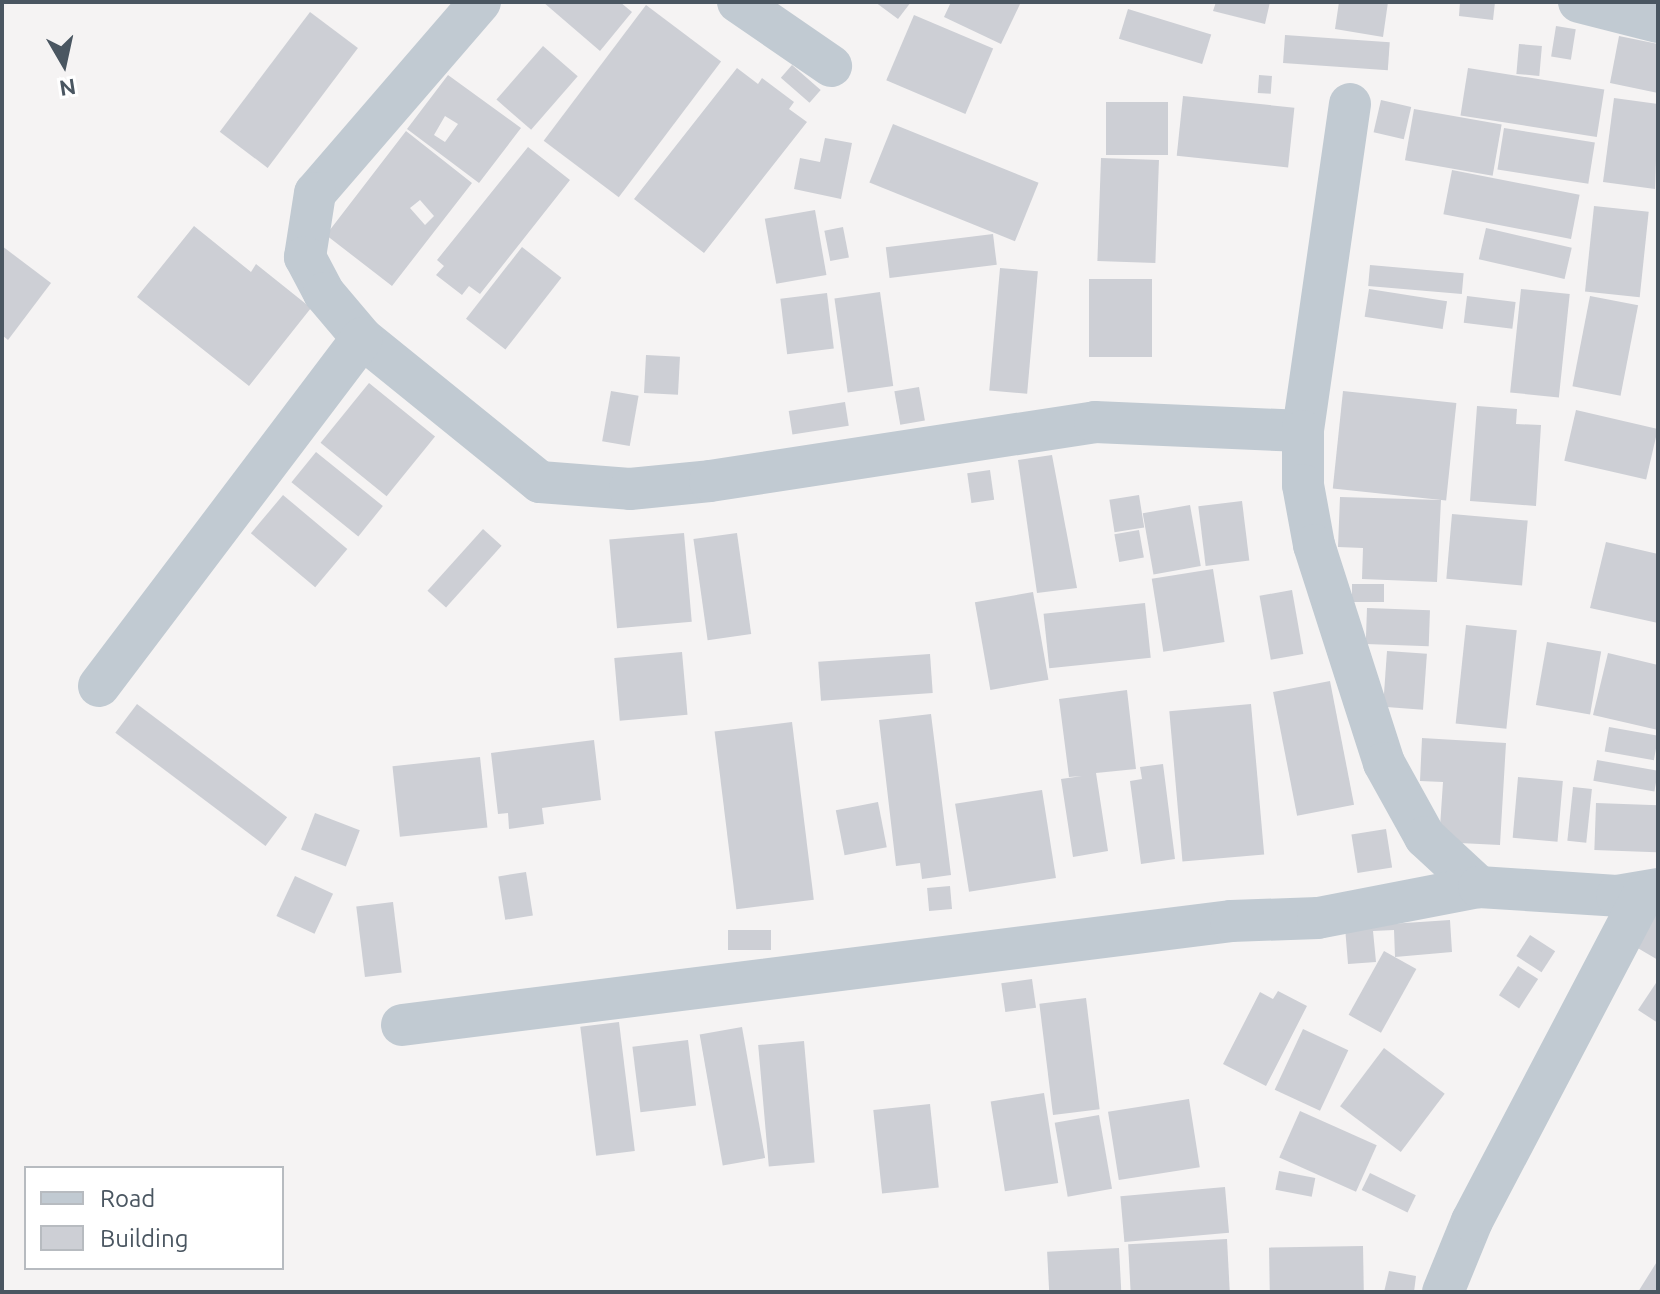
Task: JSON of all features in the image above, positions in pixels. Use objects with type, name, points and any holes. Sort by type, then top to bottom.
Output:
[{"type":"street","points":[[480,2],[315,193],[305,257],[324,293],[362,338],[540,482],[630,489],[710,481],[1095,422],[1303,431]]},
{"type":"street","points":[[738,2],[831,66]]},
{"type":"street","points":[[1579,2],[1658,22]]},
{"type":"street","points":[[1350,104],[1303,431],[1303,485],[1314,545],[1384,763],[1425,837],[1479,887]]},
{"type":"street","points":[[99,686],[362,338]]},
{"type":"street","points":[[402,1025],[1231,921],[1318,918],[1479,887],[1651,891],[1472,1221],[1443,1292]]},
{"type":"building","points":[[543,2],[620,2],[632,12],[600,51]]},
{"type":"building","points":[[875,2],[911,2],[898,19]]},
{"type":"building","points":[[951,2],[1021,2],[1001,44],[944,17]]},
{"type":"building","points":[[1216,2],[1270,2],[1265,24],[1213,11]]},
{"type":"building","points":[[1339,2],[1388,2],[1383,37],[1335,29]]},
{"type":"building","points":[[1460,2],[1495,2],[1493,20],[1459,16]]},
{"type":"building","points":[[646,5],[721,62],[619,197],[544,141]]},
{"type":"building","points":[[1128,9],[1211,34],[1202,64],[1119,39]]},
{"type":"building","points":[[310,12],[358,48],[268,168],[220,132]]},
{"type":"building","points":[[914,15],[993,49],[965,114],[886,80]]},
{"type":"building","points":[[1556,26],[1576,29],[1571,60],[1551,57]]},
{"type":"building","points":[[1285,35],[1390,42],[1388,70],[1283,63]]},
{"type":"building","points":[[1619,36],[1658,44],[1658,93],[1610,83]]},
{"type":"building","points":[[1519,44],[1542,46],[1539,76],[1516,74]]},
{"type":"building","points":[[543,46],[578,76],[531,130],[496,100]]},
{"type":"building","points":[[792,65],[821,90],[810,103],[781,78]]},
{"type":"building","points":[[737,68],[758,84],[762,78],[794,102],[789,109],[807,122],[704,253],[634,199]]},
{"type":"building","points":[[1468,68],[1604,90],[1597,137],[1460,115]]},
{"type":"building","points":[[448,75],[521,128],[479,183],[407,129]],"holes":[[[445,116],[458,124],[445,142],[434,135]]]},
{"type":"building","points":[[1259,75],[1272,76],[1271,94],[1258,93]]},
{"type":"building","points":[[1183,96],[1294,108],[1288,167],[1177,156]]},
{"type":"building","points":[[1614,98],[1658,104],[1655,189],[1603,182]]},
{"type":"building","points":[[1381,100],[1411,107],[1404,139],[1374,132]]},
{"type":"building","points":[[1106,102],[1168,102],[1168,155],[1106,155]]},
{"type":"building","points":[[1414,109],[1502,124],[1493,176],[1405,160]]},
{"type":"building","points":[[893,124],[1039,183],[1015,241],[869,182]]},
{"type":"building","points":[[1504,128],[1595,142],[1588,184],[1497,169]]},
{"type":"building","points":[[406,131],[472,183],[392,286],[326,235]],"holes":[[[420,200],[434,216],[425,225],[410,208]]]},
{"type":"building","points":[[825,138],[852,143],[841,199],[794,189],[800,158],[820,162]]},
{"type":"building","points":[[528,147],[570,180],[480,294],[469,286],[462,295],[436,275],[444,266],[437,260]]},
{"type":"building","points":[[1101,158],[1159,160],[1155,263],[1097,261]]},
{"type":"building","points":[[1452,170],[1580,195],[1571,239],[1443,214]]},
{"type":"building","points":[[1594,206],[1649,212],[1640,297],[1585,292]]},
{"type":"building","points":[[815,210],[826,275],[776,284],[765,219]]},
{"type":"building","points":[[194,226],[251,272],[256,264],[311,308],[249,386],[137,297]]},
{"type":"building","points":[[843,227],[849,257],[830,261],[824,231]]},
{"type":"building","points":[[1486,228],[1572,248],[1565,279],[1479,259]]},
{"type":"building","points":[[993,234],[997,265],[890,278],[886,247]]},
{"type":"building","points":[[2,246],[51,283],[8,340],[2,335]]},
{"type":"building","points":[[522,247],[561,278],[505,349],[466,319]]},
{"type":"building","points":[[1370,265],[1464,273],[1462,294],[1368,286]]},
{"type":"building","points":[[1000,268],[1038,271],[1027,394],[989,391]]},
{"type":"building","points":[[1089,279],[1152,279],[1152,357],[1089,357]]},
{"type":"building","points":[[1369,289],[1447,301],[1443,329],[1365,317]]},
{"type":"building","points":[[1521,289],[1570,294],[1559,398],[1510,392]]},
{"type":"building","points":[[880,292],[893,386],[848,392],[834,298]]},
{"type":"building","points":[[827,293],[834,349],[787,354],[780,299]]},
{"type":"building","points":[[1467,296],[1516,302],[1512,329],[1464,323]]},
{"type":"building","points":[[1590,296],[1638,305],[1621,396],[1572,386]]},
{"type":"building","points":[[646,355],[680,357],[678,395],[644,393]]},
{"type":"building","points":[[369,383],[435,436],[387,496],[321,443]]},
{"type":"building","points":[[919,387],[925,420],[900,425],[894,391]]},
{"type":"building","points":[[611,391],[639,396],[630,446],[602,441]]},
{"type":"building","points":[[1343,391],[1456,403],[1446,500],[1333,488]]},
{"type":"building","points":[[845,402],[849,426],[792,435],[789,411]]},
{"type":"building","points":[[1477,406],[1517,409],[1516,424],[1541,425],[1536,506],[1470,501]]},
{"type":"building","points":[[1576,410],[1658,429],[1646,480],[1564,461]]},
{"type":"building","points":[[316,452],[383,506],[358,536],[291,482]]},
{"type":"building","points":[[1052,455],[1077,588],[1037,593],[1018,460]]},
{"type":"building","points":[[990,470],[994,500],[971,503],[967,473]]},
{"type":"building","points":[[283,495],[347,549],[315,587],[251,533]]},
{"type":"building","points":[[1139,495],[1144,528],[1115,532],[1109,500]]},
{"type":"building","points":[[1340,497],[1441,500],[1437,582],[1362,579],[1363,548],[1338,547]]},
{"type":"building","points":[[1242,501],[1249,561],[1206,566],[1198,506]]},
{"type":"building","points":[[1190,505],[1201,566],[1153,574],[1143,513]]},
{"type":"building","points":[[1452,514],[1528,521],[1522,585],[1446,579]]},
{"type":"building","points":[[483,529],[502,546],[446,607],[427,591]]},
{"type":"building","points":[[1139,530],[1144,558],[1119,562],[1114,534]]},
{"type":"building","points":[[684,533],[692,622],[617,628],[609,540]]},
{"type":"building","points":[[737,533],[751,634],[708,640],[693,539]]},
{"type":"building","points":[[1606,542],[1658,554],[1658,623],[1590,608]]},
{"type":"building","points":[[1213,569],[1225,642],[1163,652],[1152,579]]},
{"type":"building","points":[[1352,584],[1384,584],[1384,602],[1352,602]]},
{"type":"building","points":[[1292,590],[1303,654],[1271,660],[1260,596]]},
{"type":"building","points":[[1033,592],[1048,680],[990,690],[975,602]]},
{"type":"building","points":[[1145,603],[1151,658],[1049,668],[1044,614]]},
{"type":"building","points":[[1367,608],[1430,610],[1429,646],[1366,644]]},
{"type":"building","points":[[1466,625],[1517,630],[1506,729],[1456,723]]},
{"type":"building","points":[[1547,642],[1601,652],[1590,715],[1536,705]]},
{"type":"building","points":[[1387,651],[1427,654],[1423,710],[1383,707]]},
{"type":"building","points":[[682,652],[687,715],[620,721],[614,658]]},
{"type":"building","points":[[1608,653],[1658,665],[1658,730],[1593,715]]},
{"type":"building","points":[[930,654],[933,693],[821,701],[818,662]]},
{"type":"building","points":[[1330,681],[1354,805],[1297,816],[1273,692]]},
{"type":"building","points":[[1127,690],[1136,769],[1096,773],[1108,851],[1073,857],[1061,779],[1082,776],[1069,777],[1059,699]]},
{"type":"building","points":[[137,704],[287,817],[265,846],[115,733]]},
{"type":"building","points":[[1251,704],[1264,854],[1182,862],[1169,711]]},
{"type":"building","points":[[931,714],[951,875],[922,879],[920,863],[896,866],[879,720]]},
{"type":"building","points":[[792,722],[814,900],[736,909],[715,732]]},
{"type":"building","points":[[1609,727],[1658,736],[1654,760],[1605,752]]},
{"type":"building","points":[[1422,738],[1506,743],[1500,845],[1439,842],[1443,782],[1420,781]]},
{"type":"building","points":[[594,740],[601,800],[542,808],[544,824],[509,829],[508,813],[498,814],[491,753]]},
{"type":"building","points":[[480,757],[487,828],[400,837],[392,766]]},
{"type":"building","points":[[1597,760],[1658,771],[1654,791],[1593,781]]},
{"type":"building","points":[[1163,764],[1175,859],[1141,864],[1130,781],[1142,779],[1140,767]]},
{"type":"building","points":[[1518,777],[1563,781],[1558,842],[1513,838]]},
{"type":"building","points":[[1573,787],[1592,789],[1586,843],[1567,841]]},
{"type":"building","points":[[1042,790],[1056,878],[969,892],[955,804]]},
{"type":"building","points":[[878,802],[887,847],[845,855],[836,810]]},
{"type":"building","points":[[1596,803],[1658,805],[1656,852],[1594,850]]},
{"type":"building","points":[[315,813],[360,830],[346,867],[301,849]]},
{"type":"building","points":[[1386,829],[1392,868],[1358,873],[1351,834]]},
{"type":"building","points":[[526,872],[533,915],[505,920],[498,876]]},
{"type":"building","points":[[295,876],[333,894],[314,934],[276,916]]},
{"type":"building","points":[[950,886],[952,909],[929,911],[927,888]]},
{"type":"building","points":[[393,902],[402,972],[365,977],[356,907]]},
{"type":"building","points":[[1658,909],[1658,960],[1636,947]]},
{"type":"building","points":[[1450,920],[1452,952],[1395,957],[1394,930],[1373,931],[1376,962],[1348,964],[1345,927]]},
{"type":"building","points":[[728,930],[771,930],[771,950],[728,950]]},
{"type":"building","points":[[1530,935],[1555,951],[1542,972],[1516,956]]},
{"type":"building","points":[[1384,951],[1416,969],[1381,1033],[1349,1015]]},
{"type":"building","points":[[1518,966],[1538,979],[1519,1008],[1499,995]]},
{"type":"building","points":[[1032,979],[1036,1008],[1005,1012],[1001,983]]},
{"type":"building","points":[[1658,980],[1658,1023],[1638,1010]]},
{"type":"building","points":[[1278,991],[1307,1006],[1266,1086],[1223,1064],[1260,992],[1273,999]]},
{"type":"building","points":[[1086,998],[1100,1109],[1053,1115],[1039,1004]]},
{"type":"building","points":[[619,1022],[635,1151],[596,1156],[580,1027]]},
{"type":"building","points":[[742,1027],[765,1158],[723,1165],[700,1034]]},
{"type":"building","points":[[1303,1029],[1348,1050],[1320,1111],[1275,1090]]},
{"type":"building","points":[[688,1040],[696,1106],[640,1112],[632,1047]]},
{"type":"building","points":[[804,1041],[815,1163],[769,1167],[758,1045]]},
{"type":"building","points":[[1384,1048],[1445,1094],[1401,1152],[1340,1106]]},
{"type":"building","points":[[1044,1093],[1058,1183],[1005,1191],[991,1101]]},
{"type":"building","points":[[1189,1099],[1200,1167],[1119,1180],[1108,1112]]},
{"type":"building","points":[[930,1104],[939,1188],[882,1193],[873,1110]]},
{"type":"building","points":[[1300,1111],[1377,1145],[1356,1192],[1279,1158]]},
{"type":"building","points":[[1099,1115],[1112,1189],[1068,1197],[1055,1123]]},
{"type":"building","points":[[1279,1171],[1315,1178],[1312,1197],[1275,1190]]},
{"type":"building","points":[[1370,1173],[1416,1195],[1408,1212],[1362,1190]]},
{"type":"building","points":[[1225,1187],[1229,1233],[1124,1242],[1120,1196]]},
{"type":"building","points":[[1227,1239],[1230,1292],[1131,1292],[1128,1244]]},
{"type":"building","points":[[1363,1246],[1364,1292],[1270,1292],[1269,1248]]},
{"type":"building","points":[[1119,1248],[1121,1292],[1049,1292],[1047,1252]]},
{"type":"building","points":[[1658,1260],[1658,1292],[1638,1292]]},
{"type":"building","points":[[1389,1271],[1416,1276],[1414,1292],[1384,1292]]}]
